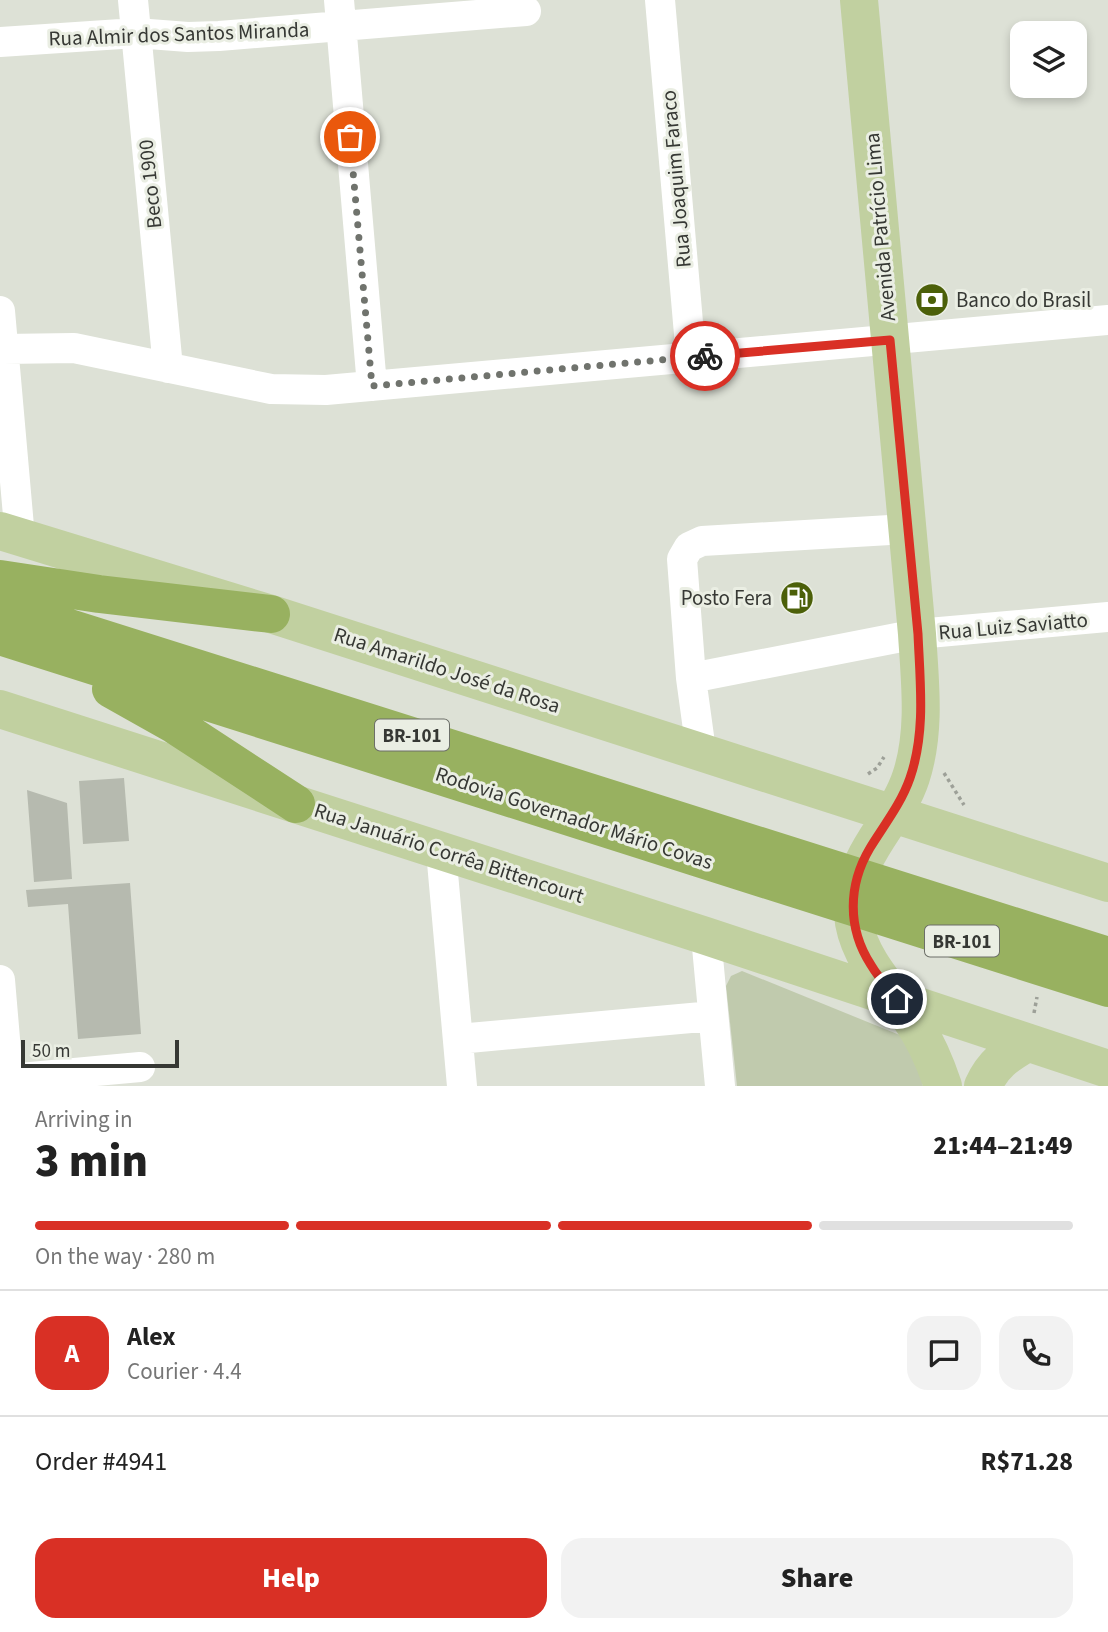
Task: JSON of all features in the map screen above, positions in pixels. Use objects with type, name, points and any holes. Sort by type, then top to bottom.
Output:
[{"type":"highway","points":[[0,579],[99,594],[271,614]]},
{"type":"highway","name":"Rodovia Governador Mário Covas","points":[[0,606],[820,880],[1108,988]]},
{"type":"highway","points":[[9,639],[139,704],[296,804]]},
{"type":"highway","name":"Rodovia Governador Mário Covas","points":[[9,639],[820,880],[1108,956]]},
{"type":"main road","name":"Avenida Patrício Lima","points":[[859,0],[918,634],[920,729],[917,757],[909,781],[894,813],[861,865],[854,890],[853,921],[860,944],[871,965],[927,1045],[943,1086]]},
{"type":"main road","name":"Rua Amarildo José da Rosa","points":[[10,535],[271,614],[1108,883]]},
{"type":"main road","name":"Rua Januário Corrêa Bittencourt","points":[[0,709],[706,936],[1108,1069]]},
{"type":"main road","points":[[855,801],[879,790],[890,781],[901,767],[920,729]]},
{"type":"main road","points":[[983,1086],[989,1071],[1007,1054],[1027,1043]]},
{"type":"street","name":"Beco 1900","points":[[133,0],[168,369]]},
{"type":"street","name":"Rua Joaquim Faraco","points":[[660,0],[691,358]]},
{"type":"street","name":"Rua Almir dos Santos Miranda","points":[[0,42],[136,33],[209,37],[340,13],[526,11]]},
{"type":"street","points":[[340,13],[372,386]]},
{"type":"street","points":[[0,311],[10,535]]},
{"type":"street","points":[[3,349],[74,348],[271,389],[326,390],[1108,320]]},
{"type":"street","points":[[701,751],[691,678],[682,559],[689,547],[702,541],[907,529]]},
{"type":"street","name":"Rua Luiz Saviatto","points":[[691,678],[918,634],[1108,617]]},
{"type":"street","points":[[441,851],[462,1086]]},
{"type":"street","points":[[706,936],[720,1086]]},
{"type":"street","points":[[0,980],[9,1083],[140,1067]]},
{"type":"street","points":[[458,1039],[713,1016]]},
{"type":"path","points":[[942,770],[967,809]]},
{"type":"green space","points":[[742,971],[912,1040],[923,1086],[737,1086],[726,986],[731,976]]},
{"type":"building","points":[[124,778],[129,841],[83,844],[79,781]]},
{"type":"building","points":[[27,790],[67,803],[72,879],[34,882]]},
{"type":"building","points":[[130,883],[141,1034],[78,1039],[68,904],[28,907],[26,890]]},
{"type":"way so far","points":[[350,137],[372,386],[705,356]]},
{"type":"place","name":"Banco do Brasil","points":[[932,300]]},
{"type":"place","name":"Posto Fera","points":[[797,598]]},
{"type":"route","points":[[705,356],[890,340],[918,634],[920,729],[917,757],[909,781],[894,813],[861,865],[854,890],[853,921],[860,944],[871,965],[897,999]]}]
